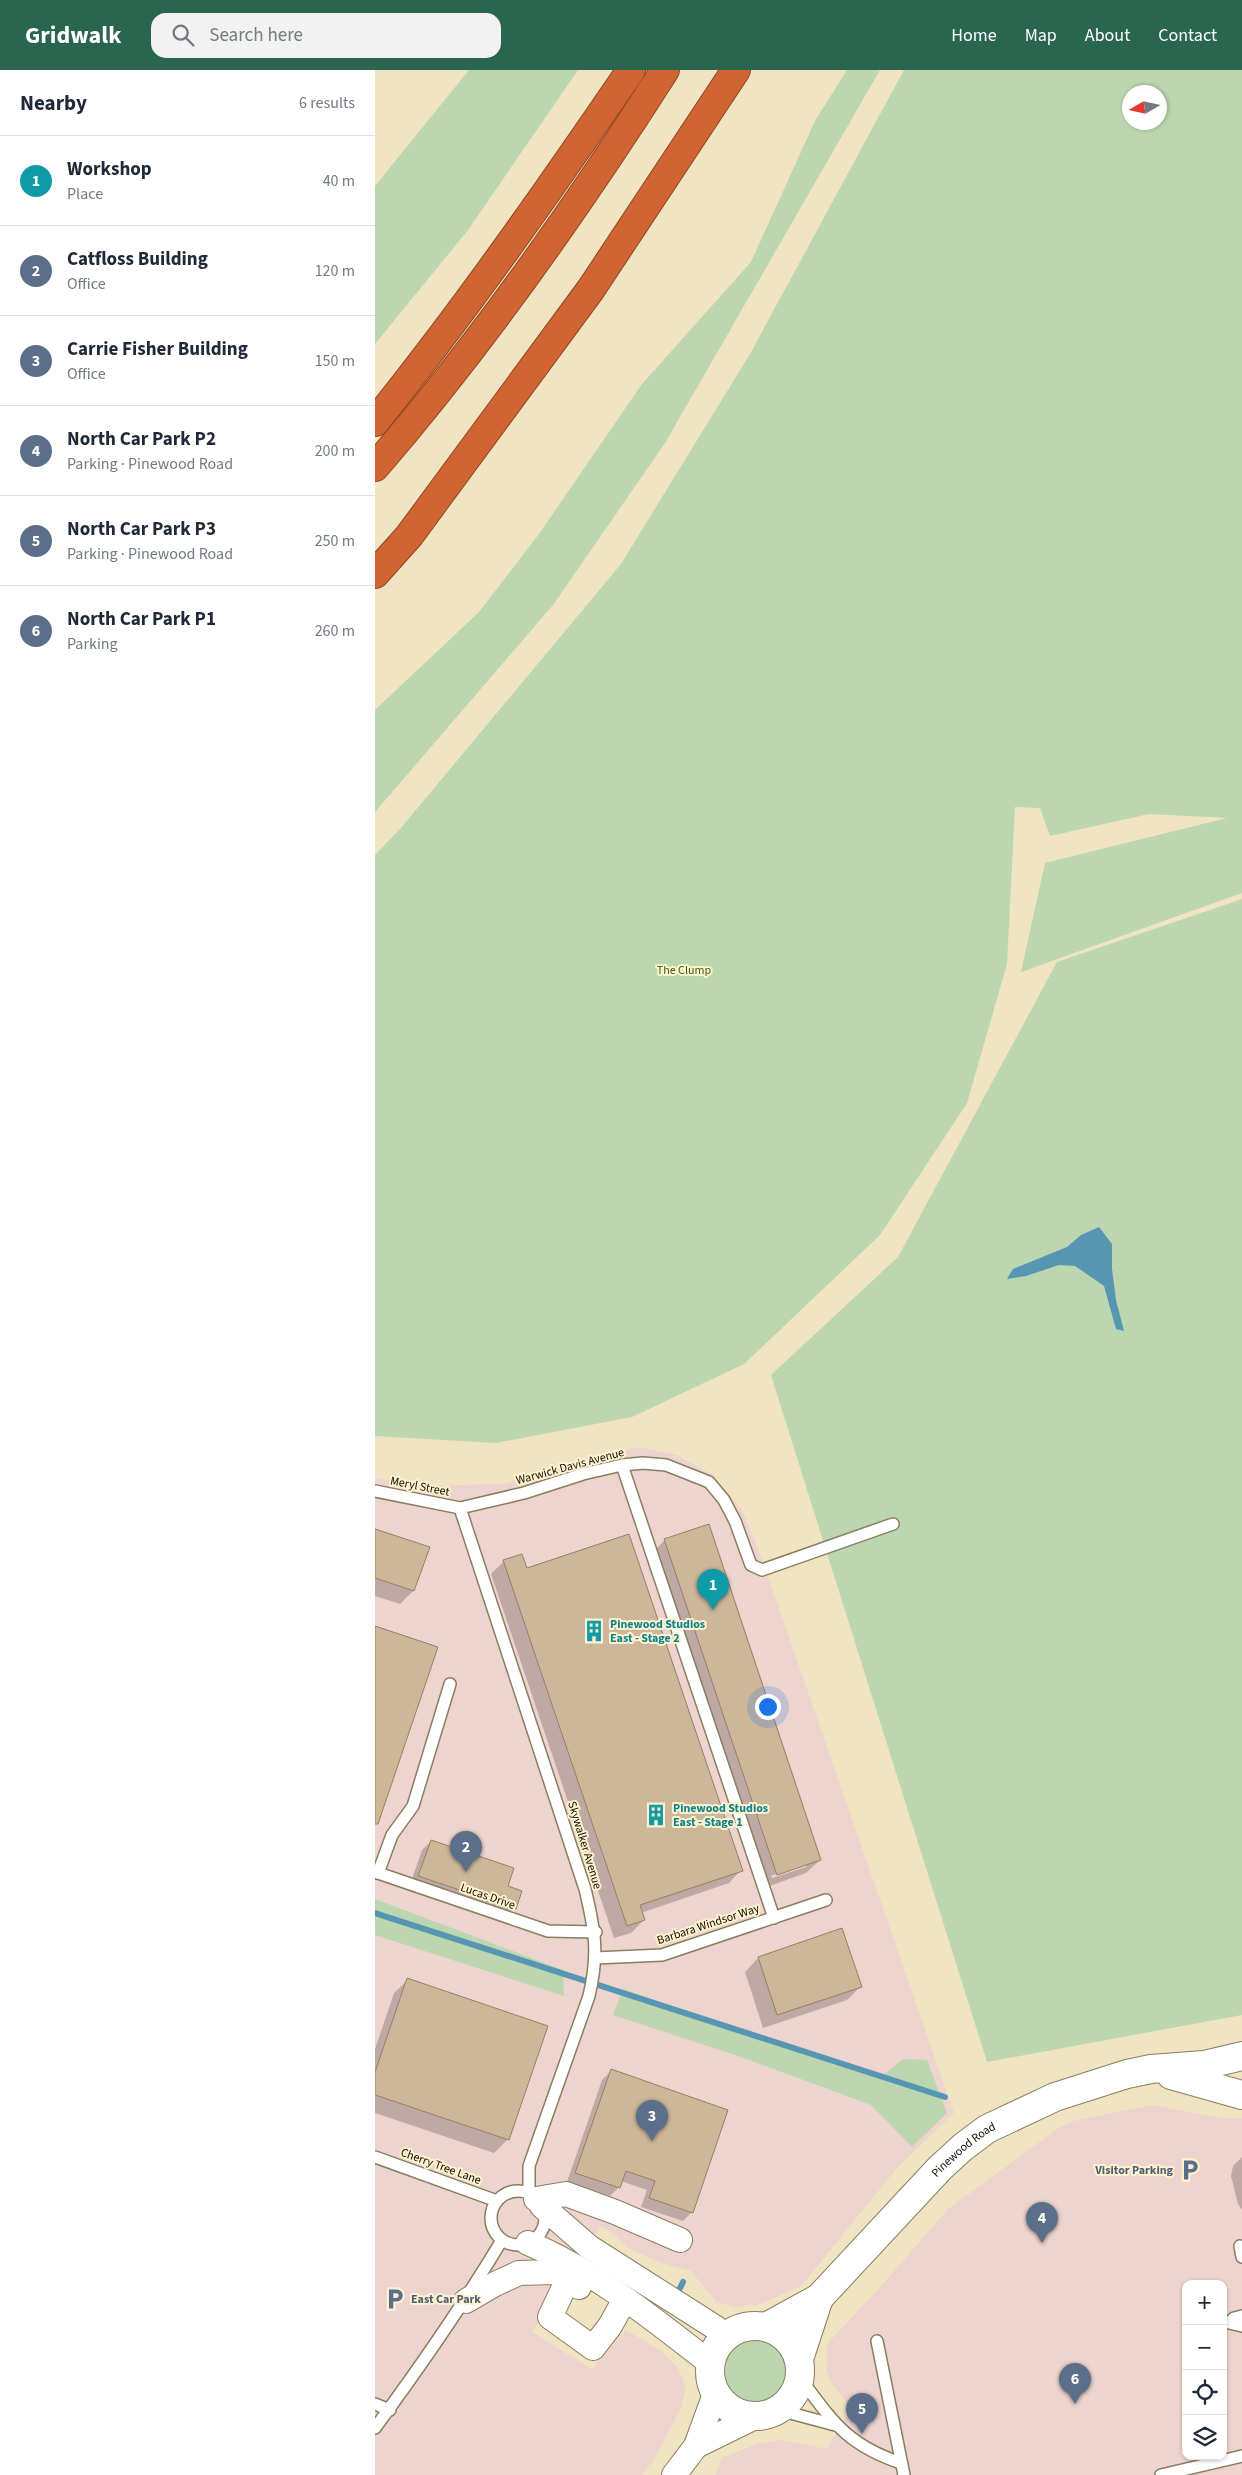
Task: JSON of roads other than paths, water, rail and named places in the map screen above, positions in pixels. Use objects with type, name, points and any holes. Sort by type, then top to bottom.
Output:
[{"type":"highway","points":[[375,397],[520,211],[619,70]]},
{"type":"highway","points":[[375,422],[439,342],[518,235],[631,70]]},
{"type":"highway","points":[[375,467],[427,407],[523,281],[665,70]]},
{"type":"highway","points":[[375,574],[409,536],[591,289],[736,70]]},
{"type":"street","name":"Pinewood Road","points":[[766,2327],[819,2298],[940,2168],[987,2129],[1055,2096],[1151,2068],[1204,2066],[1242,2056]]},
{"type":"street","points":[[1242,2062],[1240,2073],[1242,2083]]},
{"type":"street","points":[[1151,2068],[1242,2095]]},
{"type":"street","points":[[536,2199],[566,2194],[615,2212],[680,2240]]},
{"type":"street","points":[[536,2199],[589,2247],[727,2335]]},
{"type":"street","points":[[528,2243],[559,2256],[645,2313],[710,2363]]},
{"type":"street","points":[[466,2301],[519,2273],[555,2272],[600,2302],[645,2313]]},
{"type":"street","points":[[568,2280],[551,2317],[593,2348],[610,2326],[620,2308]]},
{"type":"street","name":"Pinewood Road","points":[[799,2369],[819,2298]]},
{"type":"street","points":[[697,2446],[767,2414],[793,2396],[799,2369],[787,2338],[766,2327],[739,2328],[727,2335],[719,2343],[710,2363],[709,2374],[715,2394],[732,2411],[767,2414]]},
{"type":"street","points":[[674,2475],[697,2446],[715,2394]]},
{"type":"lane","name":"Warwick Davis Avenue","points":[[461,1508],[524,1493],[583,1474],[622,1465],[643,1463],[666,1465],[709,1482],[723,1500],[735,1521],[751,1564],[762,1570],[893,1524]]},
{"type":"lane","points":[[622,1465],[774,1918]]},
{"type":"lane","name":"Meryl Street","points":[[375,1491],[461,1508]]},
{"type":"lane","name":"Skywalker Avenue","points":[[461,1508],[585,1889],[596,1932],[595,1973],[589,1996],[529,2166],[536,2199]]},
{"type":"lane","points":[[377,1873],[392,1835],[413,1806],[450,1684]]},
{"type":"lane","name":"Lucas Drive","points":[[377,1873],[548,1931],[596,1932]]},
{"type":"lane","name":"Barbara Windsor Way","points":[[595,1958],[662,1955],[826,1900]]},
{"type":"lane","name":"Cherry Tree Lane","points":[[375,2157],[497,2201]]},
{"type":"lane","points":[[512,2192],[536,2199],[544,2223],[535,2238],[528,2243],[510,2244],[496,2234],[491,2218],[497,2201],[512,2192]]},
{"type":"lane","points":[[376,2424],[390,2410],[466,2301],[503,2240]]},
{"type":"lane","points":[[1242,2316],[1234,2318],[1229,2323],[1242,2326]]},
{"type":"lane","points":[[877,2341],[904,2475]]},
{"type":"lane","points":[[799,2369],[835,2425],[854,2441],[876,2455],[901,2463]]},
{"type":"lane","points":[[375,2404],[390,2410]]},
{"type":"lane","points":[[767,2414],[835,2425]]},
{"type":"lane","points":[[1161,2475],[1242,2456]]},
{"type":"water","points":[[1099,1227],[1112,1244],[1112,1269],[1116,1300],[1124,1331],[1116,1329],[1104,1286],[1075,1266],[1059,1265],[1026,1276],[1007,1279],[1013,1269],[1067,1247],[1081,1235]]},
{"type":"waterway","points":[[375,1913],[945,2097]]},
{"type":"waterway","points":[[678,2292],[683,2282]]},
{"type":"place","name":"Workshop","points":[[713,1610]]},
{"type":"place","name":"Pinewood Studios East - Stage 2","points":[[594,1631]]},
{"type":"place","name":"Pinewood Studios East - Stage 1","points":[[656,1815]]},
{"type":"place","name":"Catfloss Building","points":[[466,1872]]},
{"type":"place","name":"Carrie Fisher Building","points":[[652,2141]]},
{"type":"place","name":"Visitor Parking","points":[[1190,2170]]},
{"type":"place","name":"North Car Park P2","points":[[1042,2243]]},
{"type":"place","name":"East Car Park","points":[[395,2299]]},
{"type":"place","name":"North Car Park P1","points":[[1075,2404]]},
{"type":"place","name":"North Car Park P3","points":[[862,2434]]},
{"type":"park label","name":"The Clump","points":[[684,970]]}]
